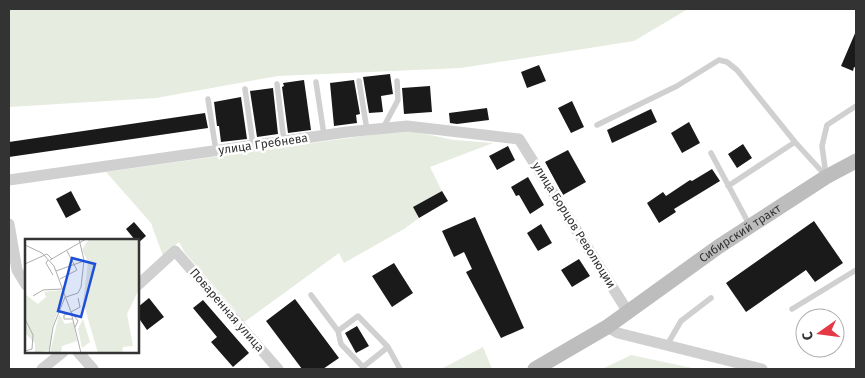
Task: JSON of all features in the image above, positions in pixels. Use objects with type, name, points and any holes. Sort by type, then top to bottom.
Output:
[{"type":"main road","name":"Сибирский тракт","points":[[535,369],[607,326],[718,247],[826,177],[856,163]]},
{"type":"street","name":"улица Гребнева","points":[[9,180],[324,135],[407,126],[519,139]]},
{"type":"street","name":"улица Борцов Революции","points":[[519,139],[628,312]]},
{"type":"street","points":[[9,224],[17,270],[25,283]]},
{"type":"street","name":"Поваренная улица","points":[[139,284],[176,251],[278,369]]},
{"type":"street","points":[[607,326],[618,334],[762,369]]},
{"type":"street","points":[[42,369],[62,353]]},
{"type":"street","points":[[79,353],[93,369]]},
{"type":"lane","points":[[598,125],[677,86],[719,60],[727,62],[737,70],[826,177]]},
{"type":"lane","points":[[360,81],[367,130]]},
{"type":"lane","points":[[383,128],[398,100],[397,81]]},
{"type":"lane","points":[[316,82],[324,135]]},
{"type":"lane","points":[[277,84],[284,141]]},
{"type":"lane","points":[[245,89],[254,145]]},
{"type":"lane","points":[[208,99],[216,151]]},
{"type":"lane","points":[[826,177],[822,146],[827,125],[856,106]]},
{"type":"lane","points":[[728,186],[795,142]]},
{"type":"lane","points":[[711,153],[750,226]]},
{"type":"lane","points":[[792,309],[856,270]]},
{"type":"lane","points":[[311,295],[338,331],[340,344],[363,367],[388,347]]},
{"type":"lane","points":[[666,345],[681,321],[711,298]]},
{"type":"lane","points":[[338,331],[358,316],[388,347],[400,369]]},
{"type":"shaded area","points":[[9,9],[688,9],[634,41],[461,68],[278,76],[156,98],[9,107]]},
{"type":"shaded area","points":[[406,130],[454,140],[493,143],[430,167],[442,191],[413,207],[419,218],[404,229],[344,263],[339,253],[243,323],[235,310],[185,253],[179,242],[163,256],[151,223],[106,172]]},
{"type":"shaded area","points":[[483,347],[492,369],[441,369]]},
{"type":"shaded area","points":[[631,355],[697,369],[602,369]]},
{"type":"building","points":[[856,31],[856,68],[854,67],[853,71],[841,66]]},
{"type":"building","points":[[539,65],[546,81],[527,88],[521,72]]},
{"type":"building","points":[[390,74],[393,94],[381,96],[383,112],[369,113],[363,77]]},
{"type":"building","points":[[304,80],[311,130],[288,133],[283,83]]},
{"type":"building","points":[[354,80],[360,114],[356,115],[357,123],[334,126],[330,83]]},
{"type":"building","points":[[430,86],[432,112],[404,114],[402,88]]},
{"type":"building","points":[[273,88],[278,134],[257,137],[250,91]]},
{"type":"building","points":[[241,97],[247,139],[221,142],[214,102]]},
{"type":"building","points":[[572,101],[584,127],[571,133],[558,108]]},
{"type":"building","points":[[487,108],[489,120],[457,124],[450,123],[449,113]]},
{"type":"building","points":[[651,109],[657,122],[612,143],[607,130]]},
{"type":"building","points":[[205,113],[208,128],[9,157],[9,142]]},
{"type":"building","points":[[689,122],[700,143],[682,153],[671,133]]},
{"type":"building","points":[[743,144],[752,158],[737,168],[728,154]]},
{"type":"building","points":[[508,146],[515,160],[497,170],[489,156]]},
{"type":"building","points":[[568,150],[586,182],[563,195],[545,162]]},
{"type":"building","points":[[712,169],[720,181],[674,209],[676,212],[659,223],[647,203],[663,192],[666,196],[690,180],[692,181]]},
{"type":"building","points":[[528,177],[544,205],[530,214],[519,195],[516,196],[511,187]]},
{"type":"building","points":[[71,191],[81,210],[66,218],[56,199]]},
{"type":"building","points":[[442,191],[448,201],[419,218],[413,207]]},
{"type":"building","points":[[475,217],[524,328],[501,338],[466,272],[472,269],[464,252],[454,257],[442,231]]},
{"type":"building","points":[[814,221],[843,263],[815,282],[806,270],[746,312],[726,283]]},
{"type":"building","points":[[134,222],[146,236],[139,242],[139,239],[134,239],[126,229]]},
{"type":"building","points":[[541,224],[552,243],[538,251],[527,233]]},
{"type":"building","points":[[579,259],[590,276],[572,287],[561,270]]},
{"type":"building","points":[[394,263],[413,293],[392,307],[372,276]]},
{"type":"building","points":[[149,298],[164,317],[147,330],[139,318],[139,306]]},
{"type":"building","points":[[295,299],[339,358],[323,369],[302,369],[266,321]]},
{"type":"building","points":[[203,300],[249,353],[233,367],[211,342],[217,337],[193,308]]},
{"type":"building","points":[[357,326],[369,346],[356,353],[345,333]]}]
